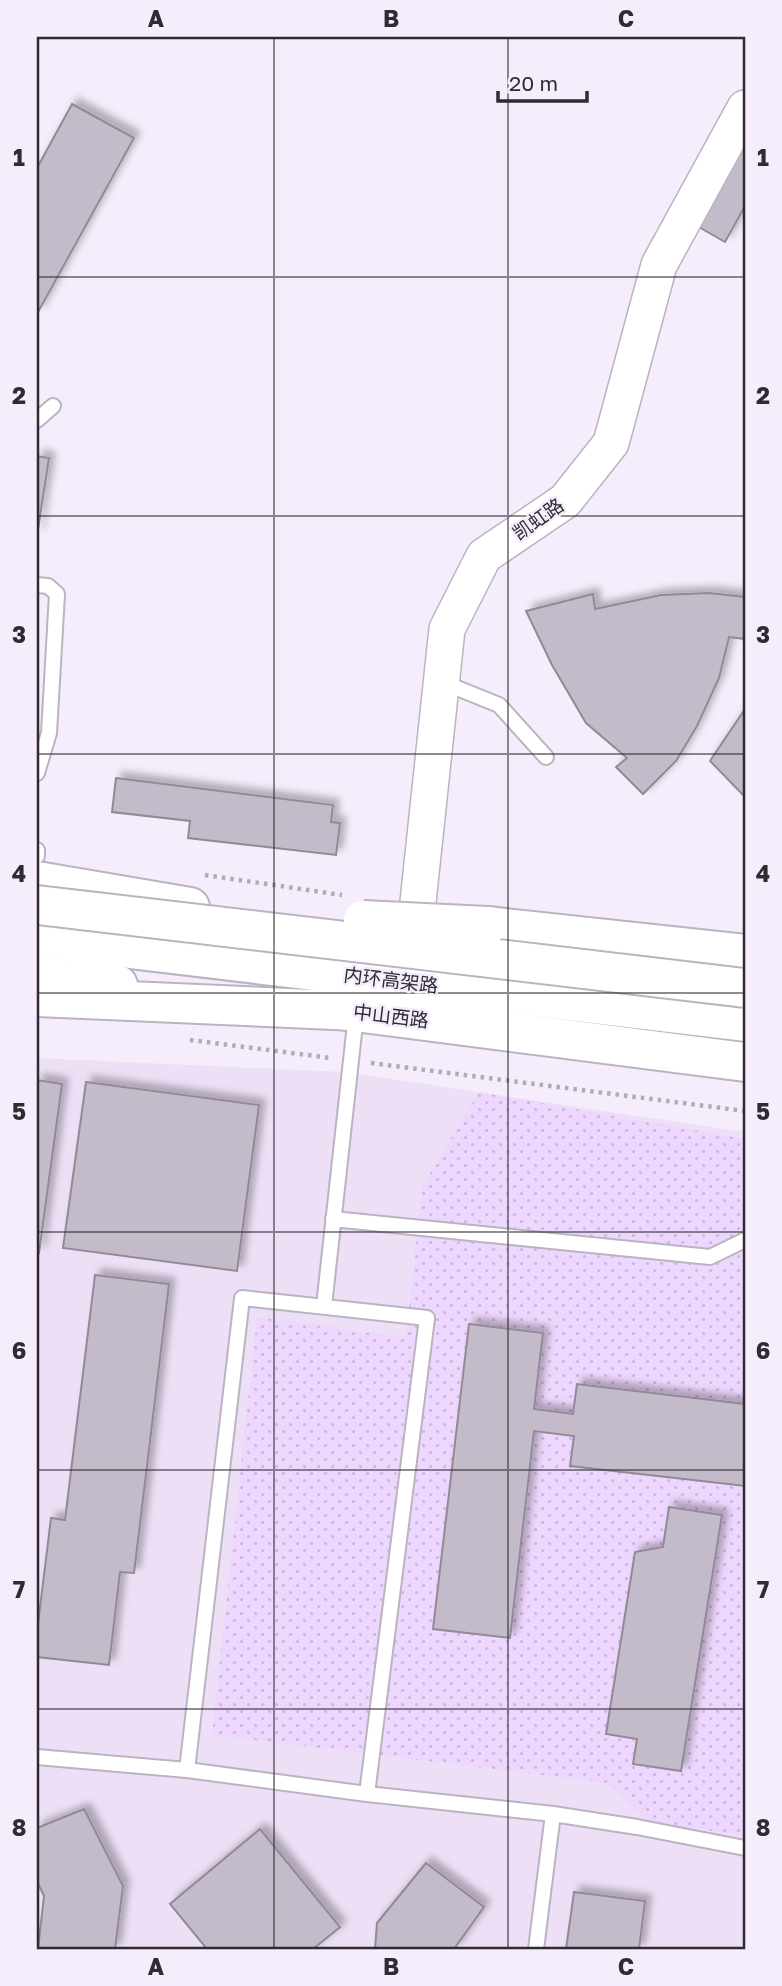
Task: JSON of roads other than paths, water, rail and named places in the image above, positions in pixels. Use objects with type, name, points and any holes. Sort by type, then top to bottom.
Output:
[{"type":"main road","points":[[37,881],[413,949]]},
{"type":"main road","points":[[37,904],[487,926],[745,954]]},
{"type":"main road","name":"内环高架路","points":[[37,904],[745,991]]},
{"type":"main road","points":[[37,918],[413,949],[745,991]]},
{"type":"main road","name":"内环高架路","points":[[37,938],[745,1022]]},
{"type":"main road","name":"中山西路","points":[[37,976],[357,1011],[745,1062]]},
{"type":"main road","points":[[37,997],[357,1011]]},
{"type":"street","name":"凯虹路","points":[[413,949],[447,629],[484,556],[565,502],[611,443],[659,265],[745,108]]},
{"type":"lane","points":[[37,420],[53,406]]},
{"type":"lane","points":[[37,585],[48,586],[57,594],[49,733],[37,773]]},
{"type":"lane","points":[[440,681],[499,705],[546,757]]},
{"type":"lane","points":[[37,850],[37,856]]},
{"type":"lane","points":[[324,1306],[357,1011]]},
{"type":"lane","points":[[333,1219],[710,1257],[745,1240]]},
{"type":"lane","points":[[187,1770],[242,1298],[427,1318],[368,1794]]},
{"type":"lane","points":[[37,1757],[187,1770],[368,1794],[553,1814],[745,1848]]},
{"type":"lane","points":[[536,1949],[553,1814]]}]
